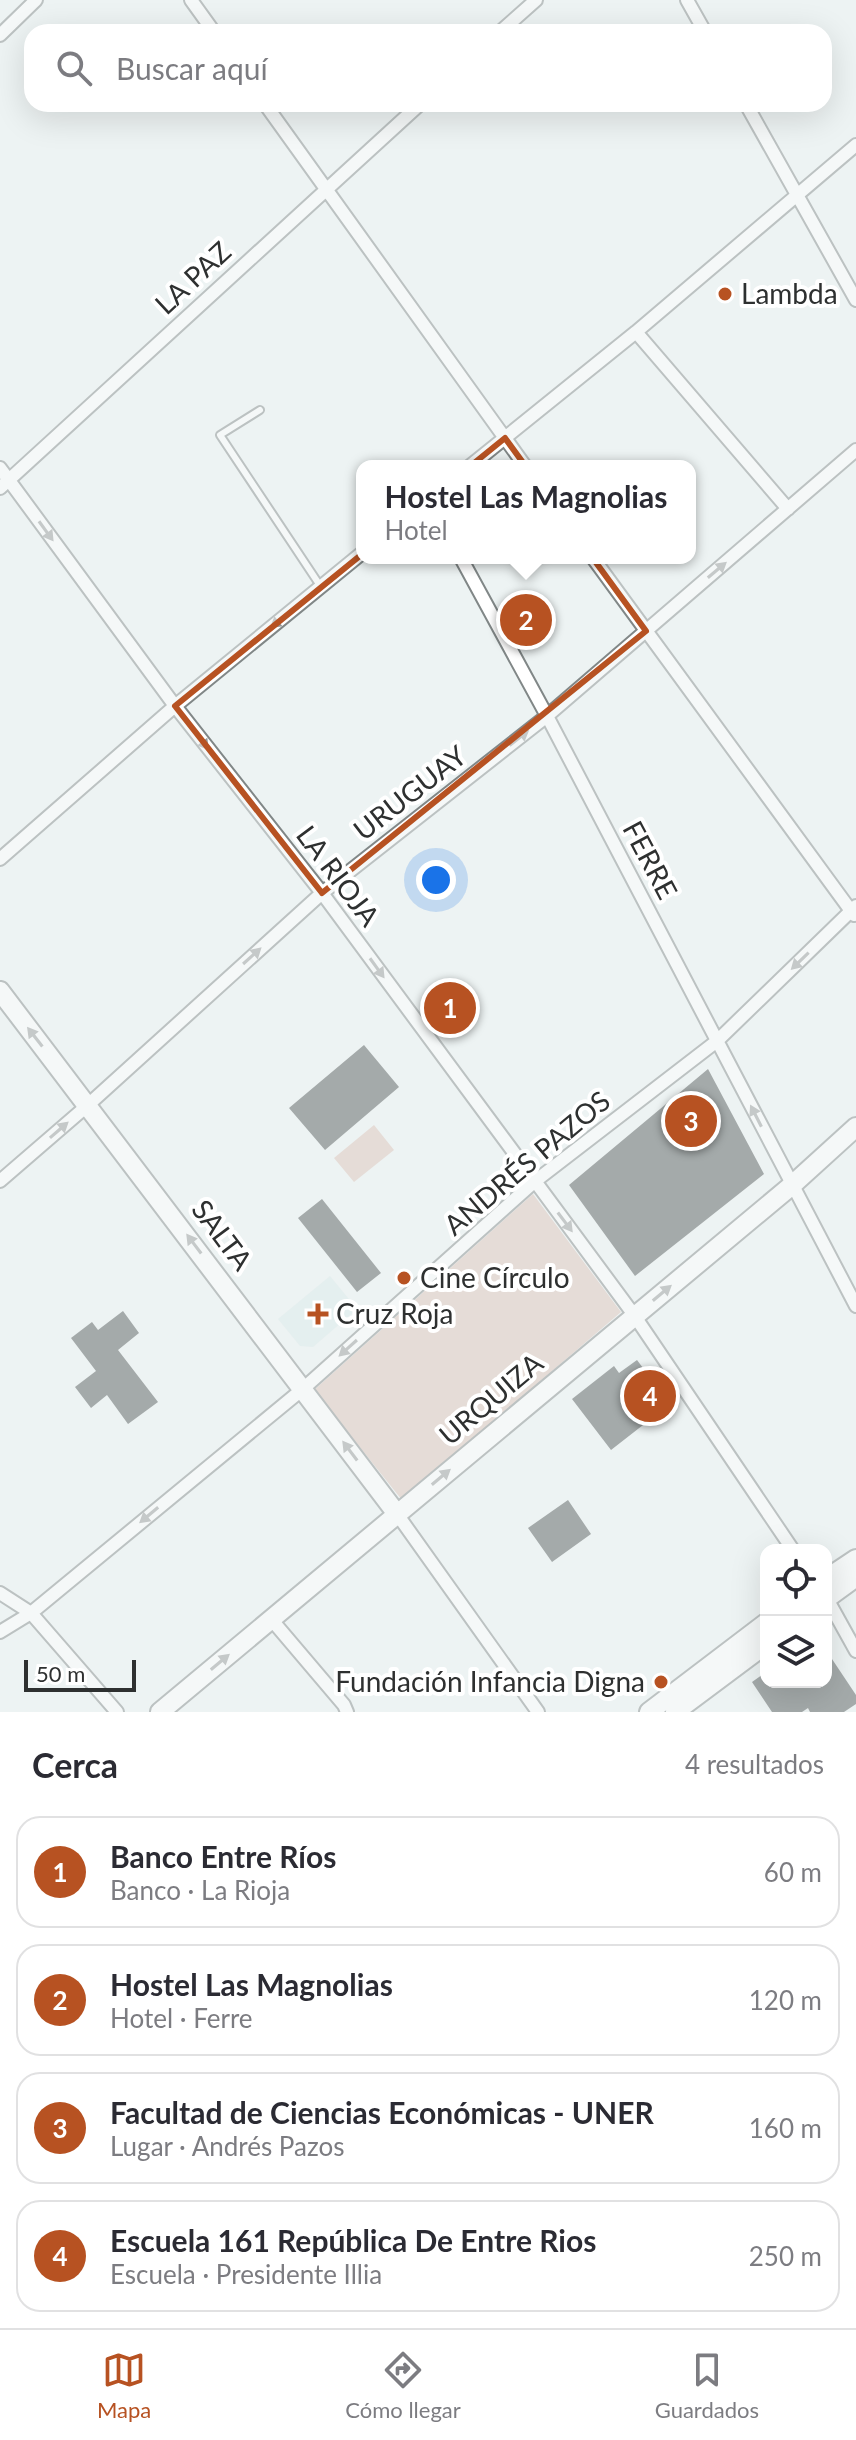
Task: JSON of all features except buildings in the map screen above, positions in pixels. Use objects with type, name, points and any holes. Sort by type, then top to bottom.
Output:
[{"type":"street","points":[[0,35],[36,0]]},
{"type":"street","points":[[191,0],[208,24]]},
{"type":"street","points":[[509,24],[536,0]]},
{"type":"street","points":[[687,0],[700,24]]},
{"type":"street","points":[[271,112],[521,460]]},
{"type":"street","name":"LA PAZ","points":[[4,484],[411,112]]},
{"type":"street","points":[[751,112],[856,300]]},
{"type":"street","points":[[478,460],[636,332],[856,145]]},
{"type":"street","points":[[636,332],[788,509]]},
{"type":"street","name":"URUGUAY","points":[[0,1181],[322,893],[547,716],[856,450]]},
{"type":"street","name":"LA RIOJA","points":[[0,468],[4,484],[322,893],[634,1315],[789,1544]]},
{"type":"street","points":[[0,859],[175,706],[356,558]]},
{"type":"street","name":"FERRE","points":[[464,564],[856,1306]]},
{"type":"street","points":[[597,564],[854,912]]},
{"type":"street","name":"ANDRÉS PAZOS","points":[[0,1632],[31,1613],[304,1388],[534,1182],[717,1041],[854,912]]},
{"type":"street","name":"SALTA","points":[[0,991],[397,1514]]},
{"type":"street","name":"URQUIZA","points":[[160,1712],[791,1186],[856,1127]]},
{"type":"street","points":[[397,1514],[538,1712]]},
{"type":"street","points":[[832,1575],[856,1559]]},
{"type":"street","points":[[832,1594],[856,1577]]},
{"type":"street","points":[[0,1593],[31,1613],[117,1712]]},
{"type":"street","points":[[832,1609],[856,1651]]},
{"type":"street","points":[[271,1619],[347,1712]]},
{"type":"street","points":[[649,1712],[760,1628]]},
{"type":"street","points":[[675,1712],[760,1648]]},
{"type":"lane","points":[[260,410],[220,435],[321,587]]},
{"type":"highlighted area","points":[[505,438],[646,631],[322,893],[175,706]]},
{"type":"shaded area","points":[[374,1125],[394,1150],[354,1182],[334,1158]]},
{"type":"shaded area","points":[[533,1194],[621,1312],[402,1500],[314,1390]]},
{"type":"shaded area","name":"Cruz Roja","points":[[330,1276],[357,1309],[313,1347],[300,1346],[278,1319]]},
{"type":"place","name":"Lambda","points":[[725,294]]},
{"type":"place","name":"Hostel Las Magnolias","points":[[526,620]]},
{"type":"place","name":"Banco Entre Ríos","points":[[450,1008]]},
{"type":"place","name":"Facultad de Ciencias Económicas - UNER","points":[[691,1121]]},
{"type":"place","name":"Cine Círculo","points":[[404,1278]]},
{"type":"place","name":"Cruz Roja","points":[[318,1314]]},
{"type":"place","name":"Escuela 161 República De Entre Rios","points":[[650,1396]]},
{"type":"place","name":"Fundación Infancia Digna","points":[[661,1682]]}]
